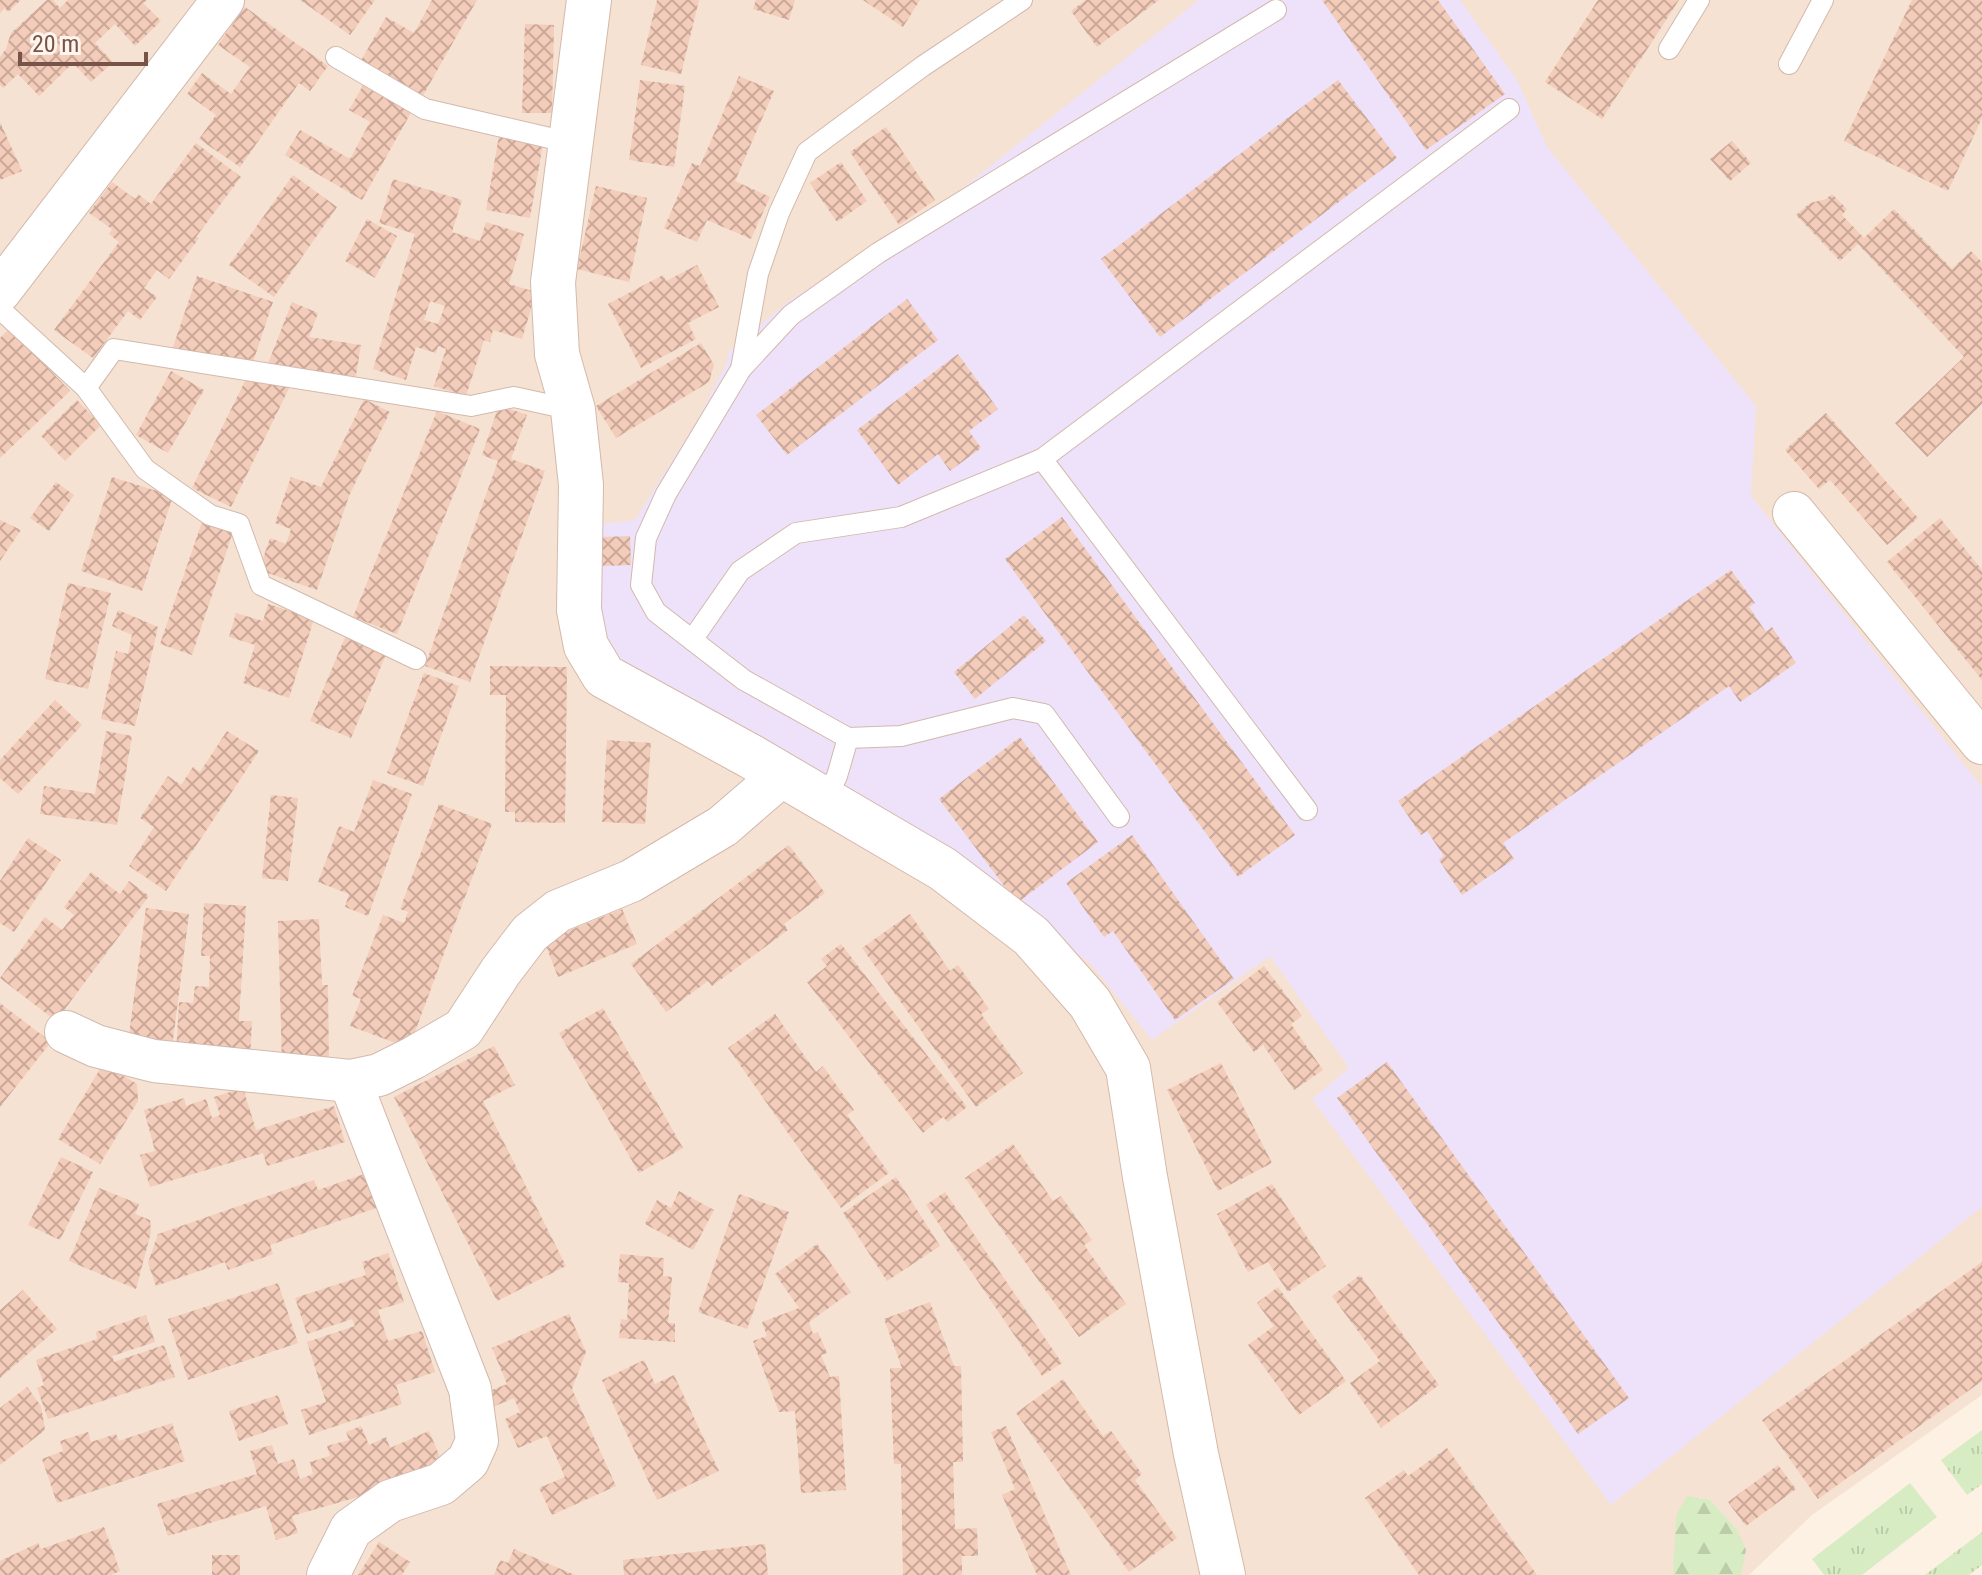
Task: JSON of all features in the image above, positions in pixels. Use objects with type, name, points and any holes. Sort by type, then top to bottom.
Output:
[{"type":"street","points":[[0,291],[223,0]]},
{"type":"street","points":[[589,0],[553,282],[557,354],[573,410],[581,485],[579,610],[586,646],[604,676],[943,869],[1031,936],[1090,1003],[1128,1068],[1196,1454],[1223,1575]]},
{"type":"street","points":[[1794,513],[1982,743]]},
{"type":"street","points":[[66,1032],[96,1046],[154,1061],[350,1081],[379,1075],[463,1029],[530,933],[558,911],[631,881],[723,826],[782,775]]},
{"type":"street","points":[[328,1575],[351,1529],[390,1501],[441,1484],[468,1461],[477,1441],[470,1389],[350,1081]]},
{"type":"lane","points":[[741,369],[758,274],[779,213],[807,152],[923,66],[1022,0]]},
{"type":"lane","points":[[1669,49],[1699,0]]},
{"type":"lane","points":[[1789,64],[1823,0]]},
{"type":"lane","points":[[1119,817],[1044,714],[1013,708],[901,736],[848,738],[744,680],[656,612],[641,585],[646,538],[666,494],[741,369],[791,315],[878,253],[1276,10]]},
{"type":"lane","points":[[336,57],[425,109],[571,143]]},
{"type":"lane","points":[[692,640],[740,571],[796,533],[901,517],[1042,459],[1509,109]]},
{"type":"lane","points":[[0,309],[86,388],[145,469],[210,515],[239,524],[261,585],[416,659]]},
{"type":"lane","points":[[86,388],[114,349],[471,406],[514,397],[573,410]]},
{"type":"lane","points":[[1042,459],[1307,810]]},
{"type":"lane","points":[[825,800],[837,776],[848,738]]},
{"type":"shaded area","points":[[0,0],[1982,0],[1982,1395],[1812,1515],[1749,1575],[0,1575]]},
{"type":"shaded area","points":[[1199,0],[1460,0],[1517,80],[1547,147],[1756,406],[1751,496],[1982,787],[1982,1207],[1611,1505],[1312,1099],[1349,1068],[1270,956],[1152,1040],[1090,963],[1008,905],[610,657],[592,591],[594,525],[635,520],[698,419],[727,363],[729,351],[789,301],[945,202]]},
{"type":"green space","points":[[1982,1430],[1982,1484],[1967,1495],[1941,1460]]},
{"type":"green space","points":[[1910,1483],[1937,1517],[1862,1575],[1824,1575],[1812,1559]]},
{"type":"green space","points":[[1687,1496],[1710,1500],[1737,1530],[1746,1550],[1741,1575],[1673,1575],[1676,1516]]},
{"type":"green space","points":[[1982,1532],[1982,1565],[1969,1575],[1925,1575]]},
{"type":"building","points":[[0,0],[21,0],[8,12],[5,8],[0,13]]},
{"type":"building","points":[[47,0],[53,0],[60,8],[68,0],[147,0],[143,3],[161,21],[135,46],[115,24],[95,43],[113,62],[91,82],[73,63],[39,96],[18,74],[3,88],[0,85],[0,57],[11,33]]},
{"type":"building","points":[[300,0],[375,0],[350,35]]},
{"type":"building","points":[[432,0],[477,0],[421,99],[359,64],[386,17],[414,33]]},
{"type":"building","points":[[657,0],[699,0],[681,74],[641,65]]},
{"type":"building","points":[[756,0],[795,0],[789,20],[753,9]]},
{"type":"building","points":[[863,0],[920,0],[903,27]]},
{"type":"building","points":[[1086,0],[1159,0],[1097,47],[1071,11]]},
{"type":"building","points":[[1322,0],[1438,0],[1505,94],[1426,150]]},
{"type":"building","points":[[1598,0],[1679,0],[1602,119],[1545,82]]},
{"type":"building","points":[[1912,0],[1982,0],[1982,118],[1948,191],[1844,141]]},
{"type":"building","points":[[245,7],[328,66],[310,91],[299,83],[240,167],[199,139],[216,115],[187,94],[202,73],[231,94],[250,67],[218,45]]},
{"type":"building","points":[[525,24],[554,25],[552,113],[522,113]]},
{"type":"building","points":[[739,76],[774,91],[735,181],[770,197],[751,239],[707,220],[697,242],[664,228],[692,163],[700,166]]},
{"type":"building","points":[[640,80],[685,86],[674,167],[629,160]]},
{"type":"building","points":[[1338,80],[1397,158],[1160,337],[1101,259]]},
{"type":"building","points":[[365,82],[413,109],[362,200],[285,155],[300,130],[350,159],[370,122],[349,110]]},
{"type":"building","points":[[0,122],[22,171],[0,180]]},
{"type":"building","points":[[886,127],[935,200],[899,225],[850,152]]},
{"type":"building","points":[[500,130],[544,138],[530,218],[486,210]]},
{"type":"building","points":[[1732,141],[1751,163],[1730,181],[1710,159]]},
{"type":"building","points":[[196,143],[241,177],[169,279],[157,270],[144,288],[157,297],[140,320],[128,311],[93,358],[54,330],[119,242],[109,234],[112,229],[89,213],[112,182],[135,199],[138,194],[151,204]]},
{"type":"building","points":[[841,162],[867,201],[837,222],[810,183]]},
{"type":"building","points":[[293,175],[337,207],[274,297],[229,265]]},
{"type":"building","points":[[393,179],[462,200],[452,232],[480,241],[486,222],[524,234],[509,284],[536,292],[522,339],[493,330],[490,342],[484,340],[466,396],[434,386],[446,349],[438,346],[436,353],[416,347],[406,380],[373,369],[415,234],[379,223]],"holes":[[[430,301],[445,306],[438,324],[424,320]]]},
{"type":"building","points":[[596,186],[647,198],[629,282],[577,269]]},
{"type":"building","points":[[1832,194],[1847,209],[1842,215],[1864,238],[1894,209],[1952,269],[1971,251],[1982,262],[1982,404],[1927,457],[1895,423],[1964,357],[1858,244],[1840,261],[1796,215],[1810,203]]},
{"type":"building","points":[[367,219],[397,236],[375,278],[345,261]]},
{"type":"building","points":[[697,265],[719,307],[688,323],[696,339],[641,368],[608,304],[663,275],[666,281]]},
{"type":"building","points":[[197,276],[273,302],[252,365],[172,350]]},
{"type":"building","points":[[907,299],[938,340],[787,455],[756,415]]},
{"type":"building","points":[[292,302],[318,313],[309,337],[361,345],[355,381],[267,366]]},
{"type":"building","points":[[10,328],[70,391],[0,458],[0,338]]},
{"type":"building","points":[[701,343],[714,365],[709,382],[616,438],[596,406]]},
{"type":"building","points":[[958,354],[998,409],[969,431],[981,448],[950,471],[938,454],[898,485],[857,430]]},
{"type":"building","points":[[171,371],[204,390],[168,453],[136,435]]},
{"type":"building","points":[[248,375],[293,380],[231,507],[192,488]]},
{"type":"building","points":[[364,399],[390,412],[349,496],[317,590],[259,570],[270,538],[286,544],[291,529],[275,523],[291,477],[321,487]]},
{"type":"building","points":[[77,400],[101,425],[65,461],[41,436]]},
{"type":"building","points":[[499,405],[527,415],[511,459],[545,471],[470,682],[425,666],[498,461],[482,455]]},
{"type":"building","points":[[437,411],[480,429],[397,634],[353,617]]},
{"type":"building","points":[[1826,413],[1918,518],[1887,545],[1830,480],[1819,489],[1785,450]]},
{"type":"building","points":[[112,477],[173,496],[142,591],[81,571]]},
{"type":"building","points":[[56,482],[74,495],[49,531],[30,518]]},
{"type":"building","points":[[1062,517],[1295,835],[1238,877],[1005,559]]},
{"type":"building","points":[[1940,518],[1982,570],[1982,680],[1887,562]]},
{"type":"building","points":[[0,520],[21,530],[0,561]]},
{"type":"building","points":[[202,522],[233,532],[192,655],[160,644]]},
{"type":"building","points":[[630,536],[631,565],[603,566],[602,537]]},
{"type":"building","points":[[1731,570],[1755,603],[1749,607],[1766,632],[1772,627],[1796,663],[1740,702],[1729,686],[1503,843],[1514,859],[1462,895],[1439,860],[1444,856],[1427,831],[1421,835],[1398,801]]},
{"type":"building","points":[[68,583],[111,593],[88,689],[45,679]]},
{"type":"building","points":[[268,604],[314,619],[289,698],[243,683],[255,645],[229,637],[236,613],[263,621]]},
{"type":"building","points":[[118,610],[158,627],[135,726],[101,719],[116,651],[128,654],[132,635],[112,626]]},
{"type":"building","points":[[1024,615],[1046,641],[975,699],[954,672]]},
{"type":"building","points":[[346,635],[387,652],[351,738],[310,721]]},
{"type":"building","points":[[490,666],[567,667],[565,823],[515,822],[515,812],[505,812],[506,695],[490,695]]},
{"type":"building","points":[[424,673],[459,686],[423,786],[387,773]]},
{"type":"building","points":[[55,700],[82,725],[18,794],[0,778],[0,760]]},
{"type":"building","points":[[106,731],[132,736],[117,825],[40,814],[44,786],[95,794]]},
{"type":"building","points":[[227,731],[259,751],[166,891],[129,866],[154,827],[140,818],[168,776],[181,785],[193,767],[200,772]]},
{"type":"building","points":[[1020,737],[1098,842],[1017,903],[939,799]]},
{"type":"building","points":[[607,740],[651,743],[645,824],[602,822]]},
{"type":"building","points":[[373,780],[412,794],[368,916],[345,907],[349,894],[318,882],[339,826],[354,832]]},
{"type":"building","points":[[271,795],[298,798],[288,881],[262,878]]},
{"type":"building","points":[[439,804],[492,824],[409,1048],[350,1026],[361,999],[352,996],[383,915],[404,923],[408,912],[400,909]]},
{"type":"building","points":[[1132,835],[1234,979],[1175,1020],[1113,931],[1104,937],[1066,883]]},
{"type":"building","points":[[28,838],[61,860],[14,932],[0,923],[0,881]]},
{"type":"building","points":[[789,845],[825,893],[784,924],[788,930],[712,986],[708,981],[666,1012],[631,964]]},
{"type":"building","points":[[91,872],[120,894],[129,881],[149,896],[56,1021],[0,978],[45,917],[62,930],[74,915],[64,907]]},
{"type":"building","points":[[204,903],[246,906],[239,1021],[252,1021],[250,1059],[176,1055],[179,1002],[193,1003],[195,986],[209,987],[210,956],[201,956]]},
{"type":"building","points":[[146,908],[189,914],[172,1048],[128,1042]]},
{"type":"building","points":[[622,909],[637,944],[558,977],[544,941]]},
{"type":"building","points":[[910,914],[950,971],[958,965],[989,1009],[981,1014],[1023,1073],[976,1107],[862,948]]},
{"type":"building","points":[[319,919],[322,985],[328,985],[329,1064],[282,1065],[278,921]]},
{"type":"building","points":[[841,944],[967,1107],[948,1122],[943,1117],[923,1133],[807,982],[827,966],[821,959]]},
{"type":"building","points":[[1264,966],[1302,1016],[1291,1024],[1323,1070],[1294,1090],[1263,1045],[1254,1052],[1217,1002]]},
{"type":"building","points":[[0,1003],[51,1042],[0,1107]]},
{"type":"building","points":[[603,1008],[683,1148],[639,1173],[559,1033]]},
{"type":"building","points":[[775,1014],[816,1072],[823,1066],[854,1110],[847,1115],[889,1173],[841,1208],[728,1048]]},
{"type":"building","points":[[494,1046],[515,1085],[483,1101],[566,1266],[497,1301],[394,1097]]},
{"type":"building","points":[[1387,1062],[1629,1398],[1578,1434],[1337,1098]]},
{"type":"building","points":[[1221,1063],[1272,1163],[1218,1191],[1167,1090]]},
{"type":"building","points":[[103,1064],[137,1084],[138,1101],[100,1164],[58,1139]]},
{"type":"building","points":[[243,1088],[256,1130],[334,1106],[345,1142],[267,1166],[263,1153],[150,1187],[140,1155],[155,1151],[144,1110],[184,1098],[186,1106],[206,1099],[212,1118],[220,1115],[214,1097]]},
{"type":"building","points":[[1013,1144],[1053,1201],[1061,1196],[1092,1240],[1084,1245],[1126,1304],[1079,1337],[965,1178]]},
{"type":"building","points":[[61,1157],[93,1172],[60,1240],[28,1225]]},
{"type":"building","points":[[367,1173],[379,1207],[270,1245],[273,1254],[228,1270],[225,1262],[156,1286],[148,1263],[158,1234],[314,1180],[318,1190]]},
{"type":"building","points":[[896,1177],[940,1246],[887,1281],[843,1213]]},
{"type":"building","points":[[1272,1184],[1326,1266],[1288,1292],[1268,1262],[1248,1272],[1217,1214]]},
{"type":"building","points":[[99,1188],[139,1204],[135,1214],[150,1220],[151,1232],[136,1289],[69,1261]]},
{"type":"building","points":[[679,1191],[714,1210],[693,1250],[645,1224],[657,1200],[671,1208]]},
{"type":"building","points":[[945,1192],[1062,1363],[1042,1376],[926,1205]]},
{"type":"building","points":[[739,1194],[789,1212],[747,1329],[698,1312]]},
{"type":"building","points":[[817,1244],[851,1292],[809,1322],[813,1334],[818,1332],[827,1353],[821,1355],[830,1377],[839,1376],[846,1490],[801,1493],[795,1411],[779,1412],[753,1341],[767,1336],[762,1322],[799,1308],[775,1274]]},
{"type":"building","points":[[388,1253],[404,1302],[378,1310],[388,1341],[422,1331],[435,1372],[396,1385],[402,1404],[309,1435],[301,1410],[326,1402],[307,1342],[355,1326],[352,1319],[307,1334],[295,1298],[366,1275],[362,1262]]},
{"type":"building","points":[[620,1254],[664,1258],[663,1276],[672,1277],[668,1323],[675,1323],[675,1342],[619,1338],[621,1319],[627,1320],[629,1283],[618,1282]]},
{"type":"building","points":[[1982,1262],[1982,1381],[1818,1499],[1762,1420]]},
{"type":"building","points":[[1360,1275],[1439,1385],[1381,1428],[1350,1383],[1380,1361],[1332,1296]]},
{"type":"building","points":[[278,1283],[298,1343],[188,1380],[168,1319]]},
{"type":"building","points":[[1278,1287],[1346,1381],[1299,1415],[1248,1345],[1274,1326],[1257,1303]]},
{"type":"building","points":[[23,1290],[57,1329],[0,1378],[0,1310]]},
{"type":"building","points":[[930,1302],[954,1366],[961,1366],[963,1462],[953,1462],[955,1529],[977,1528],[978,1556],[962,1556],[962,1575],[903,1575],[901,1464],[894,1464],[890,1368],[902,1368],[884,1319]]},
{"type":"building","points":[[569,1314],[586,1352],[572,1389],[616,1486],[552,1515],[539,1488],[565,1477],[547,1436],[518,1448],[505,1419],[520,1412],[514,1398],[488,1409],[482,1394],[507,1384],[492,1348]]},
{"type":"building","points":[[146,1315],[155,1342],[112,1356],[114,1362],[164,1345],[175,1377],[48,1419],[37,1388],[44,1385],[36,1360],[97,1339],[96,1332]]},
{"type":"building","points":[[644,1360],[655,1384],[674,1375],[719,1471],[657,1500],[602,1380]]},
{"type":"building","points":[[1063,1379],[1103,1436],[1111,1431],[1142,1474],[1135,1480],[1177,1538],[1129,1572],[1016,1413]]},
{"type":"building","points":[[27,1387],[41,1406],[45,1430],[0,1465],[0,1408]]},
{"type":"building","points":[[278,1395],[288,1424],[239,1441],[229,1411]]},
{"type":"building","points":[[172,1423],[185,1461],[57,1503],[42,1459],[63,1451],[60,1441],[88,1432],[91,1442],[116,1434],[119,1441]]},
{"type":"building","points":[[361,1426],[369,1445],[386,1437],[390,1448],[429,1431],[442,1462],[372,1493],[292,1516],[298,1533],[276,1540],[266,1506],[168,1536],[157,1504],[257,1474],[250,1451],[272,1445],[278,1464],[294,1459],[300,1479],[313,1474],[310,1462],[330,1456],[327,1446],[349,1440],[346,1432]]},
{"type":"building","points":[[1006,1426],[1071,1575],[1037,1575],[1002,1495],[1015,1489],[991,1432]]},
{"type":"building","points":[[1447,1448],[1537,1575],[1419,1575],[1365,1498],[1404,1470],[1408,1476]]},
{"type":"building","points":[[1778,1465],[1796,1489],[1746,1526],[1728,1502]]},
{"type":"building","points":[[104,1527],[120,1571],[111,1575],[0,1575],[0,1561],[38,1543],[41,1549]]},
{"type":"building","points":[[379,1542],[410,1562],[402,1575],[358,1575]]},
{"type":"building","points":[[765,1544],[768,1575],[624,1575],[623,1560]]},
{"type":"building","points":[[514,1549],[575,1575],[494,1575],[500,1560],[508,1563]]},
{"type":"building","points":[[212,1555],[240,1555],[240,1575],[212,1575]]}]
